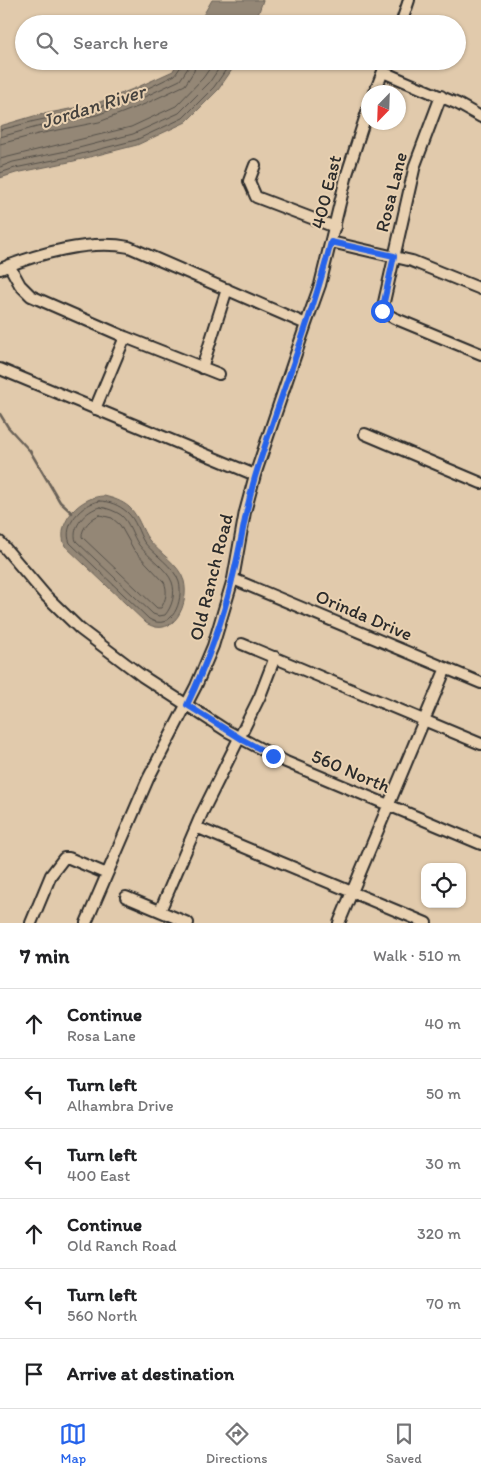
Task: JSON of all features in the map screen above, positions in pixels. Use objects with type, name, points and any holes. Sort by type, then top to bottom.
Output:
[{"type":"street","points":[[404,15],[409,0]]},
{"type":"street","points":[[378,85],[383,72],[441,96],[481,117]]},
{"type":"street","name":"Rosa Lane","points":[[441,96],[415,165],[382,311],[394,318],[481,354]]},
{"type":"street","name":"400 East","points":[[320,285],[361,129]]},
{"type":"street","points":[[255,165],[249,181],[256,197],[335,226]]},
{"type":"street","points":[[331,242],[412,260],[481,289]]},
{"type":"street","points":[[219,374],[125,337],[31,296],[5,267],[46,254],[111,244],[128,248],[306,324]]},
{"type":"street","name":"Old Ranch Road","points":[[86,923],[148,778],[187,705],[213,646],[233,579],[244,520],[256,475],[320,285]]},
{"type":"street","points":[[202,368],[227,290]]},
{"type":"street","points":[[95,409],[125,337]]},
{"type":"street","points":[[0,370],[256,475]]},
{"type":"street","points":[[366,434],[481,483]]},
{"type":"street","name":"560 North","points":[[0,542],[45,595],[80,629],[121,661],[187,705],[240,738],[286,762],[481,844]]},
{"type":"street","name":"Orinda Drive","points":[[233,579],[481,683]]},
{"type":"street","points":[[242,644],[481,744]]},
{"type":"street","points":[[160,911],[215,785],[260,696],[275,658]]},
{"type":"street","points":[[339,923],[446,668]]},
{"type":"street","points":[[196,827],[426,923]]},
{"type":"street","points":[[31,923],[51,875],[64,858],[69,858],[107,874]]},
{"type":"street","points":[[126,897],[188,923]]},
{"type":"water","points":[[212,0],[263,0],[258,15],[203,15]]},
{"type":"water","name":"Jordan River","points":[[232,70],[218,90],[186,122],[137,145],[0,178],[0,126],[34,116],[95,104],[173,71]]},
{"type":"water","points":[[104,496],[117,500],[129,507],[135,514],[149,540],[174,564],[182,575],[185,590],[182,609],[171,623],[164,627],[156,627],[146,623],[65,546],[64,528],[72,512],[87,500]]},
{"type":"waterway","points":[[0,414],[8,427],[30,451],[60,502],[72,513]]},
{"type":"route","points":[[273,756],[243,740],[187,705],[213,646],[220,624],[233,579],[238,546],[256,475],[320,285],[331,242],[394,256],[382,311]]}]
